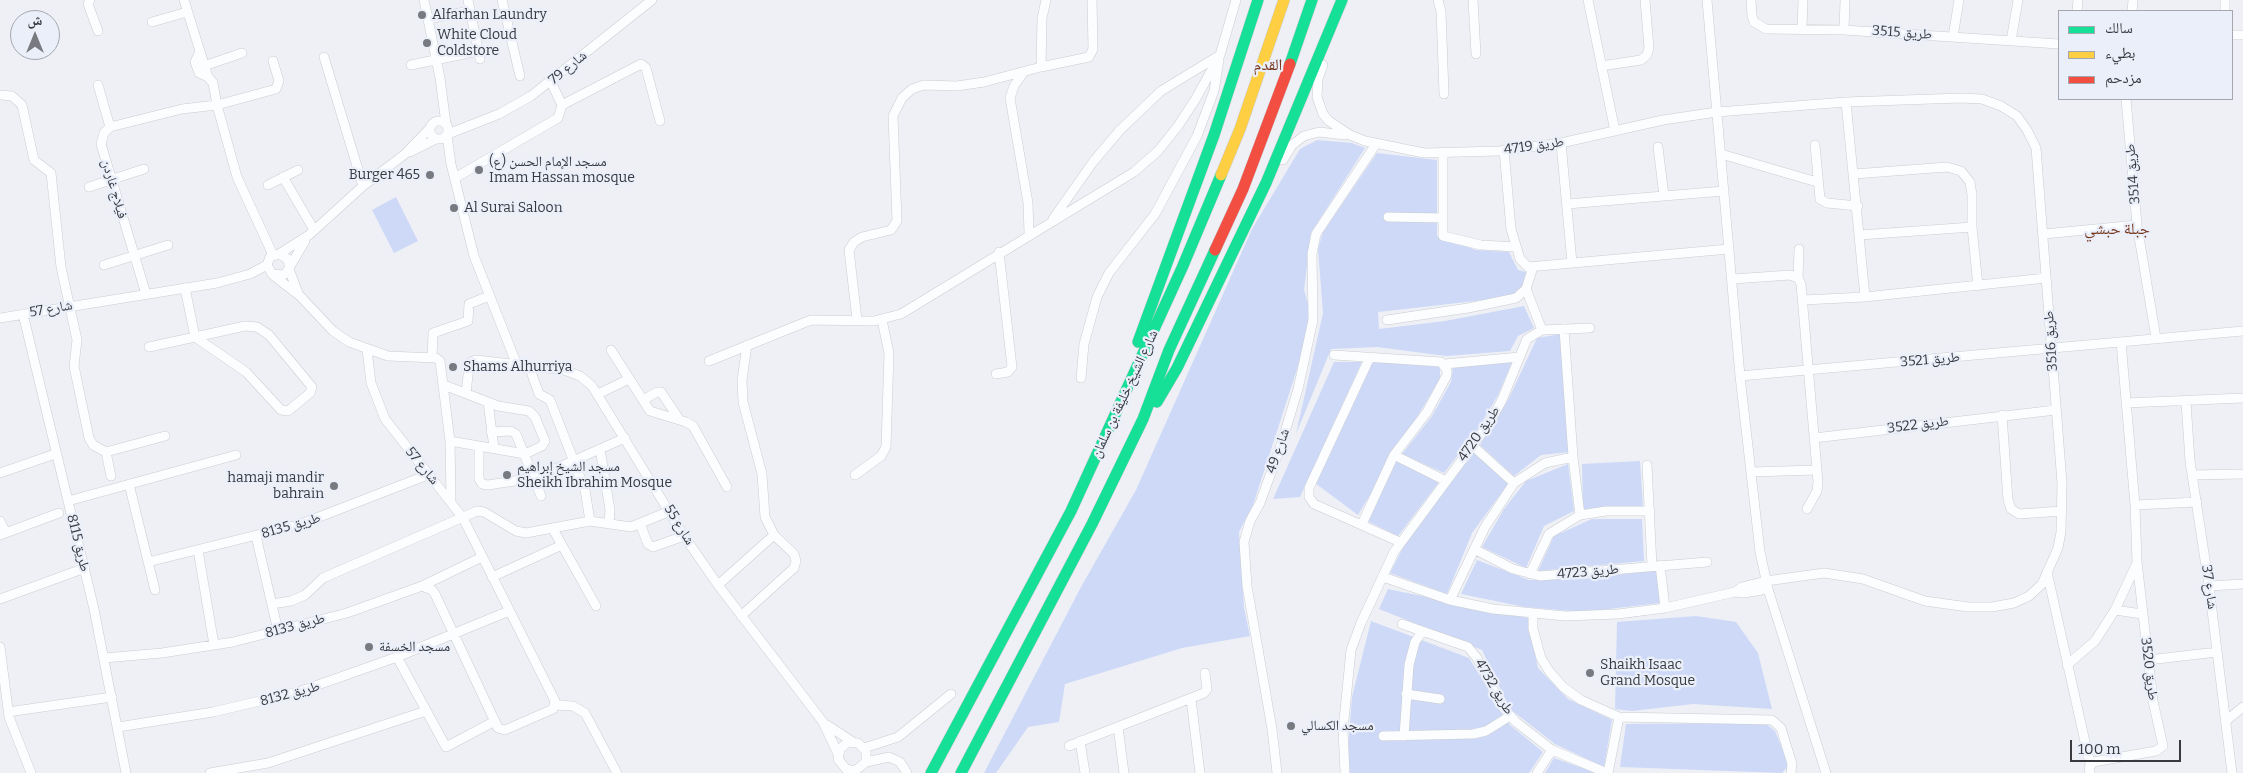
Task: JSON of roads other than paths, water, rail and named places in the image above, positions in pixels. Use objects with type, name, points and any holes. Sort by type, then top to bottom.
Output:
[{"type":"highway","points":[[1096,458],[1214,135],[1258,0]]},
{"type":"highway","name":"شارع الشيخ خليفة بن سلمان","points":[[932,773],[1071,511],[1096,458],[1182,268],[1240,129],[1284,0]]},
{"type":"highway","name":"شارع الشيخ خليفة بن سلمان","points":[[961,773],[1083,541],[1143,419],[1169,350],[1243,189],[1294,54],[1312,0]]},
{"type":"highway","points":[[1143,419],[1162,395],[1173,375],[1266,182],[1342,0]]},
{"type":"street","points":[[90,0],[88,4],[98,31]]},
{"type":"street","points":[[184,0],[204,66],[213,84],[216,105],[242,192],[276,254]]},
{"type":"street","points":[[424,0],[442,94],[451,164],[474,256],[508,344],[513,365]]},
{"type":"street","points":[[411,65],[479,55],[468,0]]},
{"type":"street","points":[[502,0],[520,76]]},
{"type":"street","name":"شارع 79","points":[[437,139],[515,105],[551,82],[652,0]]},
{"type":"street","points":[[1041,67],[1042,18],[1046,0]]},
{"type":"street","points":[[856,320],[849,250],[854,242],[862,237],[891,230],[897,221],[893,116],[898,104],[906,93],[924,85],[957,86],[984,82],[1089,57],[1093,49],[1092,0]]},
{"type":"street","points":[[1081,378],[1084,344],[1097,297],[1109,273],[1155,214],[1197,136],[1214,91],[1220,55],[1236,0]]},
{"type":"street","points":[[1438,0],[1441,11],[1444,94]]},
{"type":"street","points":[[1473,0],[1476,54]]},
{"type":"street","points":[[1588,0],[1615,131]]},
{"type":"street","points":[[1601,66],[1641,60],[1646,55],[1649,48],[1645,0]]},
{"type":"street","points":[[1707,0],[1740,376],[1756,522],[1767,585],[1826,773]]},
{"type":"street","name":"طريق 3515","points":[[1751,0],[1752,16],[1759,27],[1953,36],[2058,44]]},
{"type":"street","points":[[1802,29],[1803,0]]},
{"type":"street","points":[[1844,0],[1844,30]]},
{"type":"street","points":[[1953,36],[1959,0]]},
{"type":"street","points":[[2011,41],[2018,0]]},
{"type":"street","points":[[428,19],[470,11]]},
{"type":"street","points":[[152,22],[187,12]]},
{"type":"street","name":"طريق 4719","points":[[1326,42],[1317,88],[1319,106],[1329,121],[1350,135]]},
{"type":"street","points":[[200,51],[195,62],[199,72],[208,77]]},
{"type":"street","points":[[204,66],[242,53]]},
{"type":"street","points":[[709,361],[811,320],[882,320],[901,314],[999,252],[1134,172],[1158,151],[1178,126],[1220,55]]},
{"type":"street","points":[[1051,222],[1093,162],[1120,130],[1161,91],[1220,55]]},
{"type":"street","points":[[324,57],[363,186]]},
{"type":"street","points":[[98,85],[110,128],[187,108],[216,105],[276,89],[279,81],[272,61]]},
{"type":"street","points":[[562,105],[641,64],[646,68],[660,121]]},
{"type":"street","points":[[1023,73],[1014,86],[1010,98],[1028,203],[1029,234]]},
{"type":"street","points":[[455,178],[555,120],[561,114],[562,105],[551,82]]},
{"type":"street","points":[[442,94],[432,125],[431,135],[437,139],[451,164]]},
{"type":"street","points":[[0,96],[12,96],[22,105],[34,160],[51,173],[57,234],[68,306],[77,340],[74,366],[89,438],[93,445],[106,452],[165,436]]},
{"type":"street","name":"طريق 3516","points":[[1383,577],[1450,600],[1493,609],[1533,614],[1594,616],[1665,608],[1735,592],[1742,587],[1767,585],[1807,574],[1840,574],[1863,579],[1925,601],[1968,608],[1992,607],[2014,603],[2029,596],[2042,584],[2058,548],[2062,511],[2062,483],[2036,148],[2028,130],[2016,116],[2000,106],[1982,99],[1846,102],[1717,112]]},
{"type":"street","name":"طريق 3514","points":[[2126,100],[2138,225],[2156,338]]},
{"type":"street","points":[[1846,102],[1858,206],[1865,297]]},
{"type":"street","name":"طريق 4719","points":[[1266,182],[1292,145],[1304,136],[1319,132],[1350,135],[1404,151],[1443,153],[1504,150],[1561,143],[1717,112]]},
{"type":"street","name":"شارع 79","points":[[432,125],[476,123]]},
{"type":"street","points":[[406,154],[432,125]]},
{"type":"street","name":"فيلاج غاردن","points":[[110,128],[104,133],[101,144],[146,294]]},
{"type":"street","points":[[437,139],[406,154],[363,186],[311,232],[276,254],[270,271],[300,296],[333,331],[367,350],[388,356],[432,358],[440,361],[450,441],[451,500]]},
{"type":"street","points":[[1561,143],[1572,263]]},
{"type":"street","name":"شارع 49","points":[[1277,773],[1272,729],[1247,586],[1244,542],[1250,521],[1260,503],[1281,445],[1305,361],[1313,320],[1312,254],[1316,234],[1376,144]]},
{"type":"street","points":[[1815,145],[1818,196],[1823,202],[1858,206]]},
{"type":"street","points":[[1658,147],[1664,196]]},
{"type":"street","points":[[1504,150],[1511,229],[1523,264],[1533,267],[1730,249]]},
{"type":"street","points":[[1443,153],[1442,234],[1446,238],[1500,248],[1516,247]]},
{"type":"street","points":[[1721,154],[1817,182]]},
{"type":"street","points":[[1854,174],[1947,167],[1961,172],[1970,182],[1978,286]]},
{"type":"street","points":[[89,187],[144,169]]},
{"type":"street","points":[[268,185],[298,170]]},
{"type":"street","points":[[284,177],[311,232]]},
{"type":"street","points":[[1567,204],[1724,191]]},
{"type":"street","points":[[1388,218],[1442,218]]},
{"type":"street","points":[[2044,234],[2138,225]]},
{"type":"street","points":[[1860,235],[1972,227]]},
{"type":"street","points":[[289,267],[311,232]]},
{"type":"street","points":[[104,265],[168,245]]},
{"type":"street","points":[[1799,249],[1798,278],[1801,284],[1803,300],[1817,491],[1807,509]]},
{"type":"street","points":[[996,374],[1008,372],[1012,367],[999,252]]},
{"type":"street","points":[[276,254],[284,255],[300,296]]},
{"type":"street","name":"شارع 57","points":[[0,318],[216,283],[250,274],[270,271],[283,275],[289,267]]},
{"type":"street","points":[[1387,320],[1504,302],[1520,296],[1526,289],[1533,267]]},
{"type":"street","points":[[1732,279],[1790,275],[1798,278]]},
{"type":"street","points":[[1803,300],[1865,297],[2046,278]]},
{"type":"street","points":[[150,347],[195,337],[245,326],[264,330],[311,385],[311,391],[290,410],[283,411],[246,372],[195,337],[185,288]]},
{"type":"street","points":[[1526,289],[1542,330],[1590,328]]},
{"type":"street","points":[[432,358],[433,333],[468,321],[468,304],[489,296]]},
{"type":"street","name":"طريق 8115","points":[[23,314],[55,454],[85,568],[126,773]]},
{"type":"street","points":[[855,475],[881,456],[886,447],[889,352],[882,320]]},
{"type":"street","points":[[1564,329],[1573,457],[1580,515]]},
{"type":"street","name":"طريق 4720","points":[[1346,773],[1343,730],[1351,650],[1361,623],[1400,542],[1473,446],[1502,400],[1527,338],[1542,330]]},
{"type":"street","name":"طريق 3521","points":[[1740,376],[2052,350],[2156,338],[2243,331]]},
{"type":"street","name":"طريق 3520","points":[[2090,768],[2161,749],[2163,743],[2153,700],[2142,614],[2121,342]]},
{"type":"street","points":[[741,616],[795,564],[794,554],[774,535],[766,517],[762,474],[743,402],[742,380],[747,345]]},
{"type":"street","name":"شارع 57","points":[[367,350],[371,383],[385,419],[451,500],[463,518],[555,706]]},
{"type":"street","points":[[611,350],[643,400],[653,412],[686,422],[698,433],[727,487]]},
{"type":"street","points":[[1334,356],[1441,362],[1445,364],[1520,357]]},
{"type":"street","points":[[1370,357],[1309,492],[1314,504],[1400,542]]},
{"type":"street","name":"شارع 55","points":[[466,394],[468,367],[471,362],[476,360],[572,373],[586,381],[598,394],[684,536],[718,585],[823,722],[839,759],[842,773]]},
{"type":"street","points":[[1362,524],[1394,455],[1426,412],[1447,375],[1445,364]]},
{"type":"street","points":[[529,366],[539,394],[550,400],[585,490],[590,521]]},
{"type":"street","points":[[598,394],[629,379]]},
{"type":"street","points":[[444,386],[488,402],[525,409],[533,414],[545,443],[525,454],[450,441]]},
{"type":"street","points":[[643,400],[657,392],[661,392],[679,419]]},
{"type":"street","points":[[2126,403],[2186,402],[2243,398]]},
{"type":"street","points":[[488,402],[494,448]]},
{"type":"street","name":"شارع 37","points":[[2186,402],[2187,440],[2209,586],[2227,720],[2232,773]]},
{"type":"street","name":"طريق 3522","points":[[1814,438],[2056,410]]},
{"type":"street","points":[[2002,415],[2008,500],[2011,509],[2019,514],[2062,511]]},
{"type":"street","points":[[491,432],[515,432],[541,496]]},
{"type":"street","points":[[479,446],[479,477],[482,484],[522,482],[625,438]]},
{"type":"street","points":[[1473,446],[1514,484]]},
{"type":"street","points":[[600,449],[610,510],[609,524]]},
{"type":"street","points":[[106,452],[111,476]]},
{"type":"street","points":[[1,469],[55,454]]},
{"type":"street","points":[[68,501],[236,455]]},
{"type":"street","points":[[1394,455],[1446,481]]},
{"type":"street","points":[[1450,600],[1474,549],[1514,484],[1545,463],[1573,457]]},
{"type":"street","points":[[1646,465],[1656,566],[1665,608]]},
{"type":"street","points":[[1751,472],[1816,470]]},
{"type":"street","name":"طريق 8135","points":[[148,562],[256,536],[321,517],[430,474]]},
{"type":"street","points":[[2192,475],[2243,474]]},
{"type":"street","points":[[130,484],[155,590]]},
{"type":"street","points":[[2135,505],[2197,502]]},
{"type":"street","points":[[272,604],[291,601],[305,595],[323,578],[481,511],[521,533],[532,533],[590,521],[626,527],[640,524],[670,511]]},
{"type":"street","points":[[1530,574],[1549,534],[1580,515],[1606,511],[1650,511]]},
{"type":"street","points":[[0,521],[3,534],[59,513]]},
{"type":"street","points":[[640,524],[648,544],[653,548],[684,536]]},
{"type":"street","points":[[554,529],[596,606]]},
{"type":"street","points":[[718,585],[774,535]]},
{"type":"street","points":[[256,536],[278,631]]},
{"type":"street","points":[[492,577],[562,545]]},
{"type":"street","name":"طريق 4723","points":[[1474,549],[1513,569],[1530,574],[1550,576],[1707,562]]},
{"type":"street","points":[[198,550],[214,645]]},
{"type":"street","name":"طريق 8133","points":[[104,658],[214,645],[347,613],[422,586],[482,557]]},
{"type":"street","points":[[2066,664],[2095,640],[2115,610],[2137,562]]},
{"type":"street","points":[[0,600],[85,568]]},
{"type":"street","points":[[2047,572],[2090,768]]},
{"type":"street","points":[[2209,586],[2243,584]]},
{"type":"street","points":[[422,586],[432,590],[435,594],[495,721],[502,730],[552,711],[555,706],[573,706],[585,713],[617,773]]},
{"type":"street","points":[[2115,610],[2142,614]]},
{"type":"street","name":"طريق 8132","points":[[118,728],[270,700],[326,684],[398,657],[509,611]]},
{"type":"street","points":[[1533,614],[1536,644],[1549,671],[1563,686],[1581,700],[1619,717],[1772,720],[1781,728],[1792,764],[1791,773]]},
{"type":"street","name":"طريق 4732","points":[[1402,624],[1462,644],[1473,652],[1494,693],[1510,716],[1552,750],[1608,773]]},
{"type":"street","points":[[1404,736],[1406,694],[1411,654],[1422,632]]},
{"type":"street","points":[[0,647],[8,712],[30,773]]},
{"type":"street","points":[[2148,660],[2217,652]]},
{"type":"street","points":[[398,657],[446,748],[495,721]]},
{"type":"street","points":[[1069,746],[1191,699],[1206,691],[1204,673]]},
{"type":"street","points":[[864,748],[898,737],[951,694]]},
{"type":"street","points":[[1406,694],[1440,699]]},
{"type":"street","points":[[8,712],[112,697]]},
{"type":"street","points":[[1191,699],[1200,773]]},
{"type":"street","points":[[2227,720],[2243,707]]},
{"type":"street","points":[[210,773],[268,763],[426,711]]},
{"type":"street","points":[[1383,736],[1472,734],[1499,725],[1510,716]]},
{"type":"street","points":[[1608,773],[1619,717]]},
{"type":"street","name":"شارع 55","points":[[823,722],[853,742]]},
{"type":"street","points":[[1118,727],[1124,773]]},
{"type":"street","points":[[1080,741],[1085,773]]},
{"type":"street","points":[[862,767],[867,755],[864,748],[853,742],[843,745],[839,759],[850,771],[862,767],[885,757],[893,758],[903,765],[907,773]]},
{"type":"street","points":[[1537,773],[1552,750]]},
{"type":"place","name":"Alfarhan Laundry","points":[[422,15]]},
{"type":"place","name":"White Cloud Coldstore","points":[[427,43]]},
{"type":"place","name":"مسجد الإمام الحسن (ع) Imam Hassan mosque","points":[[479,170]]},
{"type":"place","name":"Burger 465","points":[[430,175]]},
{"type":"place","name":"Al Surai Saloon","points":[[454,208]]},
{"type":"place","name":"Shams Alhurriya","points":[[453,367]]},
{"type":"place","name":"مسجد الشيخ إبراهيم Sheikh Ibrahim Mosque","points":[[507,475]]},
{"type":"place","name":"hamaji mandir bahrain","points":[[334,486]]},
{"type":"place","name":"مسجد الخسفة","points":[[369,647]]},
{"type":"place","name":"Shaikh Isaac Grand Mosque","points":[[1590,673]]},
{"type":"place","name":"مسجد الكسالي","points":[[1291,726]]},
{"type":"district","name":"القدم","points":[[1268,66]]},
{"type":"district","name":"جبلة حبشي","points":[[2117,230]]}]
